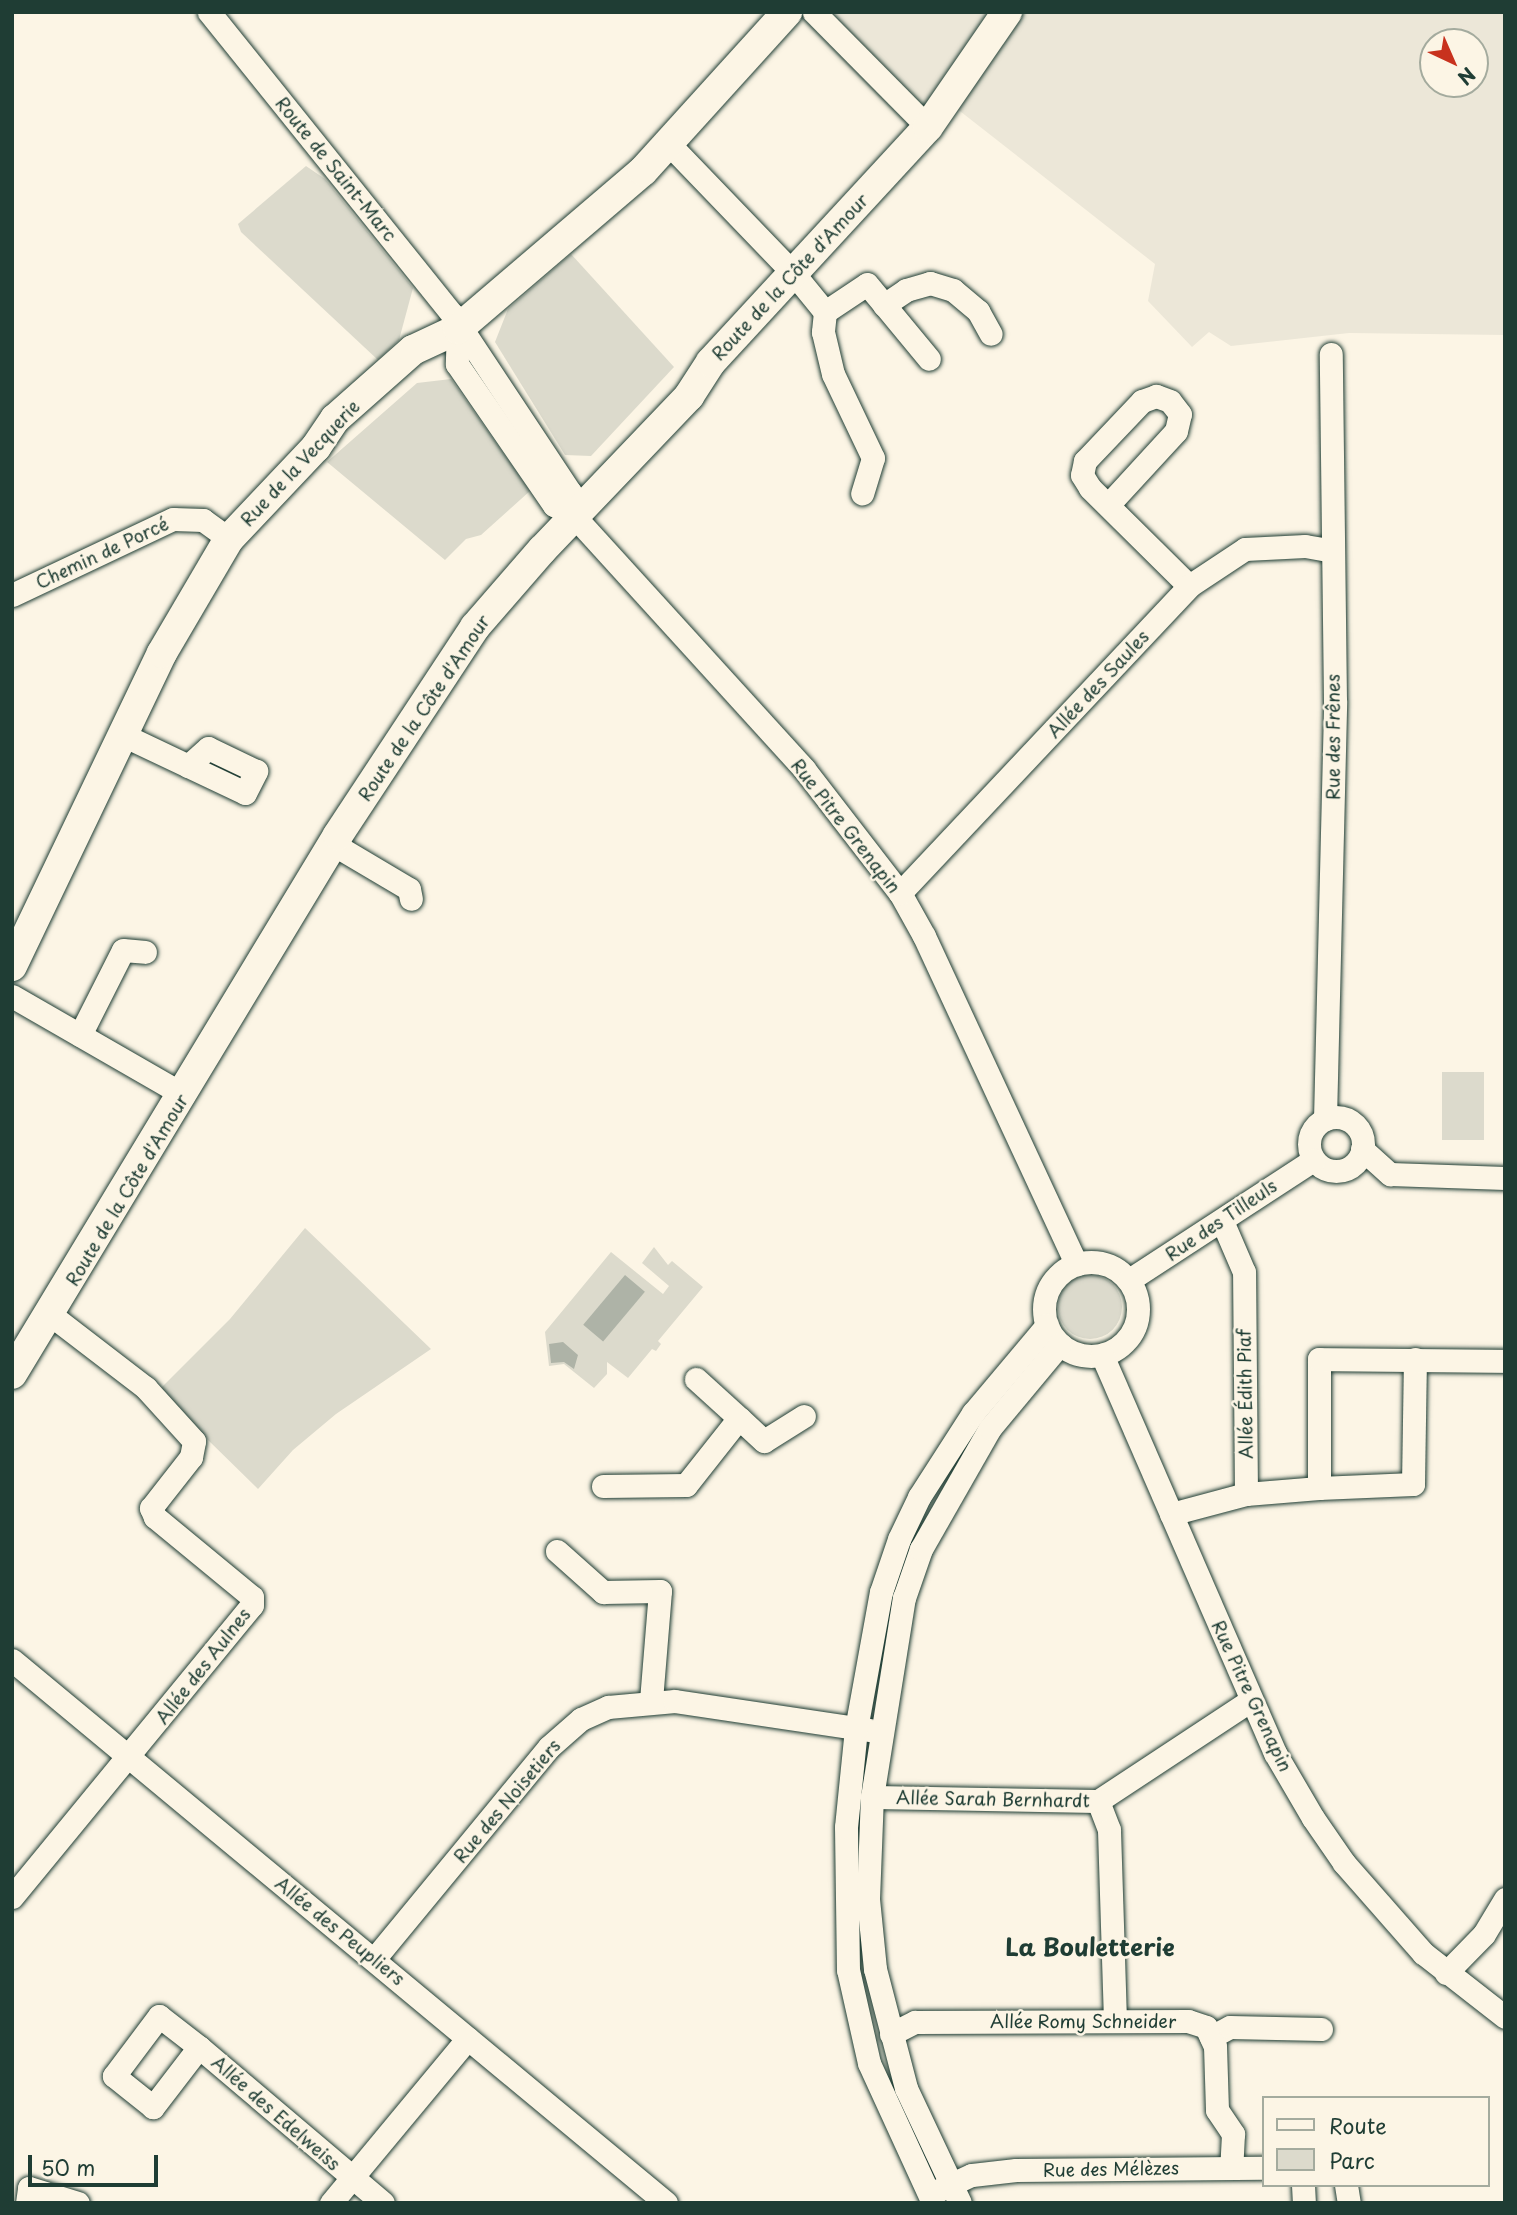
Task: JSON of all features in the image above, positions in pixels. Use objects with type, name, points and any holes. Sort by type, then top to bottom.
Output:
[{"type":"main road","name":"Rue de la Vecquerie","points":[[12,966],[179,621],[229,539],[316,447],[335,419],[413,350],[458,329],[615,196],[669,144],[787,12]]},
{"type":"main road","name":"Route de la Côte d'Amour","points":[[12,1374],[51,1315],[184,1096],[333,844],[475,627],[573,516],[689,396],[711,362],[928,127],[1007,12]]},
{"type":"street","name":"Route de Saint-Marc","points":[[209,12],[421,272],[458,329]]},
{"type":"street","points":[[814,12],[928,127]]},
{"type":"street","points":[[669,144],[794,274],[825,312],[823,332],[833,374],[873,458],[862,493]]},
{"type":"street","points":[[884,305],[906,290],[930,283],[953,290],[978,311],[990,334]]},
{"type":"street","points":[[825,312],[867,284],[929,359]]},
{"type":"street","name":"Rue Pitre Grenapin","points":[[458,329],[457,364],[554,505],[573,516],[804,769],[900,893],[924,936],[1076,1264]]},
{"type":"street","name":"Rue des Frênes","points":[[1325,1119],[1335,701],[1331,354]]},
{"type":"street","points":[[1108,505],[1176,431],[1180,414],[1170,401],[1156,396],[1142,401],[1085,461],[1082,475],[1108,505],[1189,586]]},
{"type":"street","name":"Chemin de Porcé","points":[[12,595],[173,519],[203,520],[229,539]]},
{"type":"street","name":"Allée des Saules","points":[[900,893],[1189,586],[1245,549],[1305,546],[1332,551]]},
{"type":"street","points":[[123,735],[188,766]]},
{"type":"street","points":[[333,844],[409,889],[411,899]]},
{"type":"street","points":[[80,1035],[123,950],[145,952]]},
{"type":"street","points":[[12,996],[184,1096]]},
{"type":"street","points":[[1362,1149],[1356,1162],[1340,1171],[1325,1169],[1312,1160],[1309,1140],[1325,1119],[1341,1117],[1355,1125],[1362,1149],[1390,1174],[1505,1178]]},
{"type":"street","name":"Rue des Tilleuls","points":[[1129,1280],[1312,1160]]},
{"type":"street","name":"Allée Édith Piaf","points":[[1222,1221],[1244,1272],[1246,1494]]},
{"type":"street","points":[[1076,1264],[1105,1264],[1129,1280],[1138,1309],[1136,1324],[1122,1343],[1102,1354],[1087,1356],[1060,1344],[1046,1325],[1046,1295],[1063,1270],[1076,1264]]},
{"type":"street","name":"Allée des Aulnes","points":[[51,1315],[146,1388],[194,1441],[196,1448],[191,1457],[151,1508],[155,1517],[252,1597],[247,1614],[130,1757]]},
{"type":"street","points":[[1046,1325],[972,1413],[919,1497],[899,1539],[881,1592],[856,1729],[846,1827],[848,1970],[869,2063],[926,2200],[956,2188],[906,2088],[875,1969],[868,1899],[872,1797],[880,1732],[904,1598],[921,1549],[990,1428],[1060,1344]]},
{"type":"street","name":"Rue Pitre Grenapin","points":[[1102,1354],[1275,1753],[1344,1863],[1446,1973],[1505,2017]]},
{"type":"street","points":[[1319,1488],[1319,1359],[1505,1361]]},
{"type":"street","points":[[1171,1514],[1246,1494],[1413,1484],[1415,1359]]},
{"type":"street","points":[[696,1379],[764,1441],[804,1416]]},
{"type":"street","points":[[603,1486],[687,1485],[738,1418]]},
{"type":"street","points":[[556,1551],[603,1592],[660,1591],[651,1701]]},
{"type":"street","name":"Allée des Peupliers","points":[[12,1660],[375,1958],[666,2203]]},
{"type":"street","name":"Allée Sarah Bernhardt","points":[[872,1797],[1098,1801],[1251,1700]]},
{"type":"street","name":"Rue des Noisetiers","points":[[375,1958],[550,1747],[581,1719],[608,1707],[651,1701],[880,1732]]},
{"type":"street","points":[[12,1897],[130,1757]]},
{"type":"street","points":[[1098,1801],[1109,1830],[1115,2020]]},
{"type":"street","points":[[1446,1973],[1484,1934],[1505,1899]]},
{"type":"street","name":"Allée Romy Schneider","points":[[891,2034],[915,2022],[1115,2020],[1188,2021],[1206,2027],[1211,2037]]},
{"type":"street","points":[[1231,2168],[1233,2134],[1217,2110],[1211,2037],[1230,2027],[1321,2029]]},
{"type":"street","points":[[331,2203],[468,2038]]},
{"type":"street","name":"Allée des Edelweiss","points":[[199,2047],[383,2203]]},
{"type":"street","name":"Rue des Mélèzes","points":[[956,2188],[1016,2170],[1262,2168]]},
{"type":"street","points":[[27,2203],[29,2188],[78,2203]]},
{"type":"shaded area","points":[[1505,12],[1505,335],[1349,333],[1231,346],[1209,332],[1192,347],[1148,301],[1155,264],[956,108],[922,141],[796,13]]},
{"type":"shaded area","points":[[625,1275],[645,1292],[603,1342],[583,1325]]},
{"type":"shaded area","points":[[563,1342],[578,1355],[574,1369],[564,1362],[551,1363],[549,1344]]},
{"type":"green space","points":[[306,166],[325,179],[413,288],[399,340],[378,360],[241,232],[238,224]]},
{"type":"green space","points":[[571,254],[674,367],[591,456],[565,455],[495,342],[508,309]]},
{"type":"green space","points":[[451,379],[530,491],[481,535],[466,539],[445,560],[327,462],[417,383]]},
{"type":"green space","points":[[1442,1072],[1484,1072],[1484,1140],[1442,1140]]},
{"type":"green space","points":[[305,1228],[431,1349],[336,1414],[293,1450],[258,1489],[158,1391],[230,1319]]},
{"type":"green space","points":[[654,1247],[668,1265],[672,1261],[703,1287],[658,1341],[661,1344],[656,1351],[652,1349],[628,1378],[607,1362],[607,1374],[594,1388],[564,1364],[549,1366],[545,1332],[611,1252],[663,1294],[669,1286],[642,1263]]},
{"type":"green space","points":[[1090,1275],[1108,1281],[1116,1289],[1122,1307],[1116,1325],[1108,1333],[1090,1339],[1072,1333],[1064,1325],[1058,1307],[1064,1289],[1072,1281]]},
{"type":"district","name":"La Bouletterie","points":[[1090,1947]]}]
